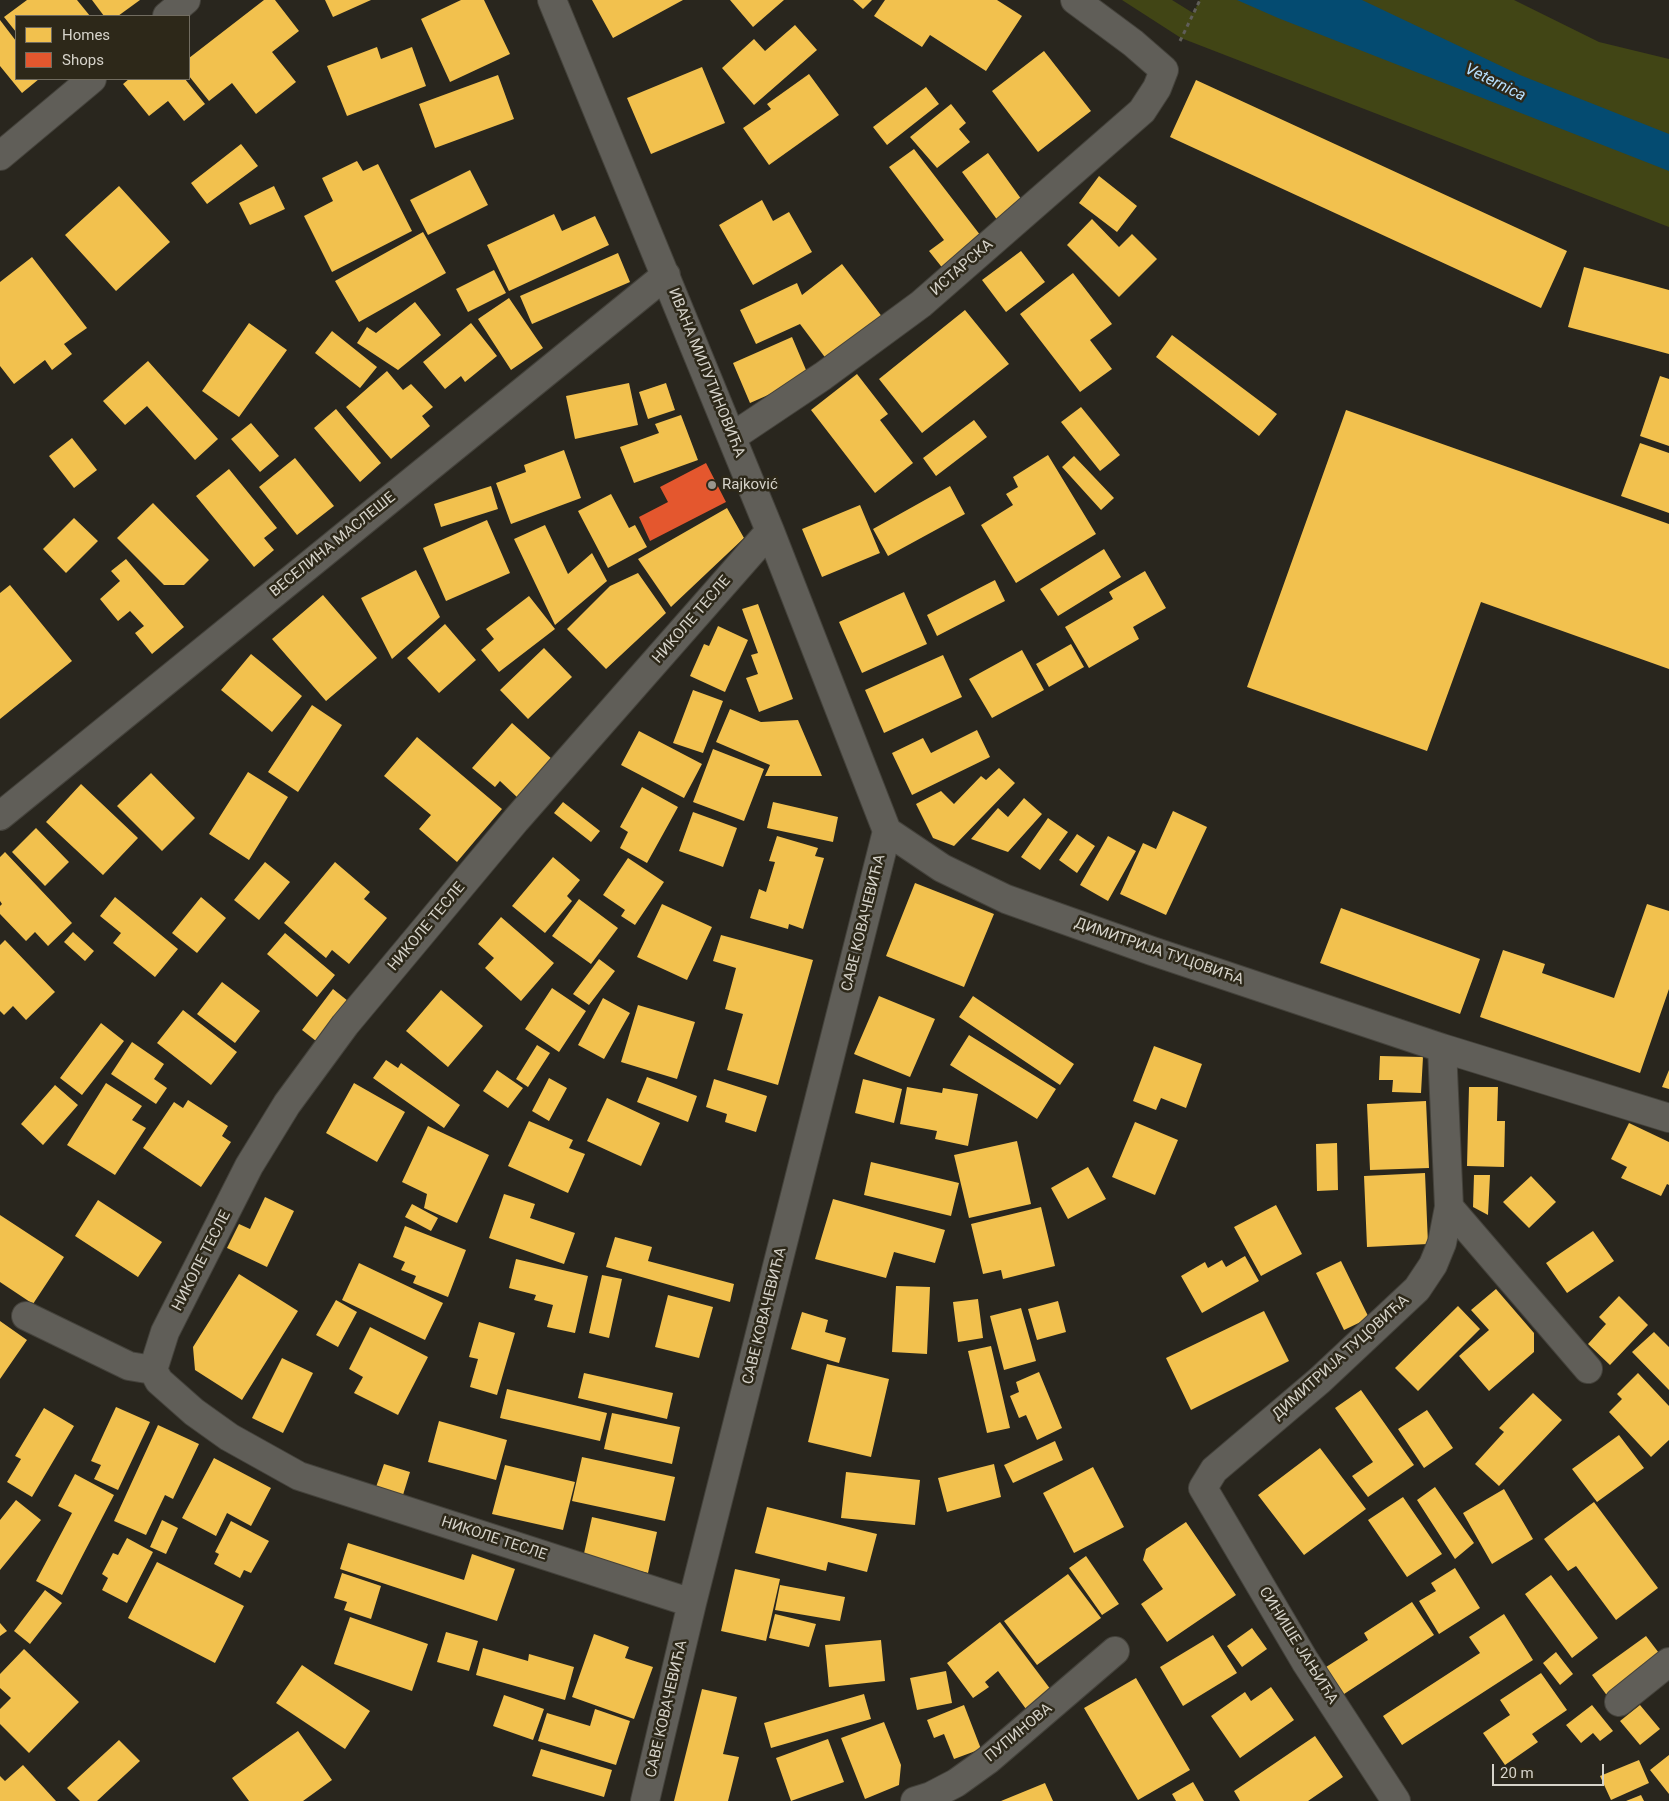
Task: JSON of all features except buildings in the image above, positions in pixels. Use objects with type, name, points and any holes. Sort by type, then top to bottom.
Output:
[{"type":"street","points":[[168,15],[186,0]]},
{"type":"street","name":"ИВАНА МИЛУТИНОВИЋА","points":[[552,0],[770,531],[887,831]]},
{"type":"street","name":"ИСТАРСКА","points":[[732,437],[823,376],[921,304],[1142,111],[1157,88],[1164,70],[1133,43],[1074,0]]},
{"type":"street","points":[[0,156],[91,80]]},
{"type":"street","name":"ВЕСЕЛИНА МАСЛЕШЕ","points":[[0,816],[666,275]]},
{"type":"street","name":"НИКОЛЕ ТЕСЛЕ","points":[[692,1603],[298,1476],[229,1437],[194,1412],[159,1381],[153,1370],[165,1332],[249,1166],[287,1104],[346,1024],[516,820],[770,531]]},
{"type":"street","name":"ДИМИТРИЈА ТУЦОВИЋА","points":[[887,831],[942,868],[1006,899],[1152,951],[1442,1048],[1669,1118]]},
{"type":"street","name":"САВЕ КОВАЧЕВИЋА","points":[[645,1801],[692,1603],[887,831]]},
{"type":"street","name":"ДИМИТРИЈА ТУЦОВИЋА","points":[[1203,1488],[1214,1470],[1320,1380],[1417,1289],[1432,1265],[1442,1243],[1449,1207],[1442,1048]]},
{"type":"street","points":[[1449,1207],[1588,1369]]},
{"type":"street","points":[[26,1316],[129,1366],[153,1370]]},
{"type":"street","name":"СИНИШЕ ЈАЊИЋА","points":[[1203,1488],[1305,1661],[1396,1801]]},
{"type":"street","name":"ПУПИНОВА","points":[[915,1801],[931,1796],[956,1783],[988,1760],[1115,1651]]},
{"type":"street","points":[[1619,1702],[1669,1662]]},
{"type":"path","points":[[1181,38],[1200,0]]},
{"type":"green space","points":[[1122,0],[1172,0],[1193,13],[1200,0],[1514,0],[1599,42],[1669,59],[1669,227],[1181,38]]},
{"type":"water","name":"Veternica","points":[[1237,0],[1362,0],[1520,75],[1669,134],[1669,171],[1278,18]]},
{"type":"place","name":"Rajković","points":[[712,485]]}]
